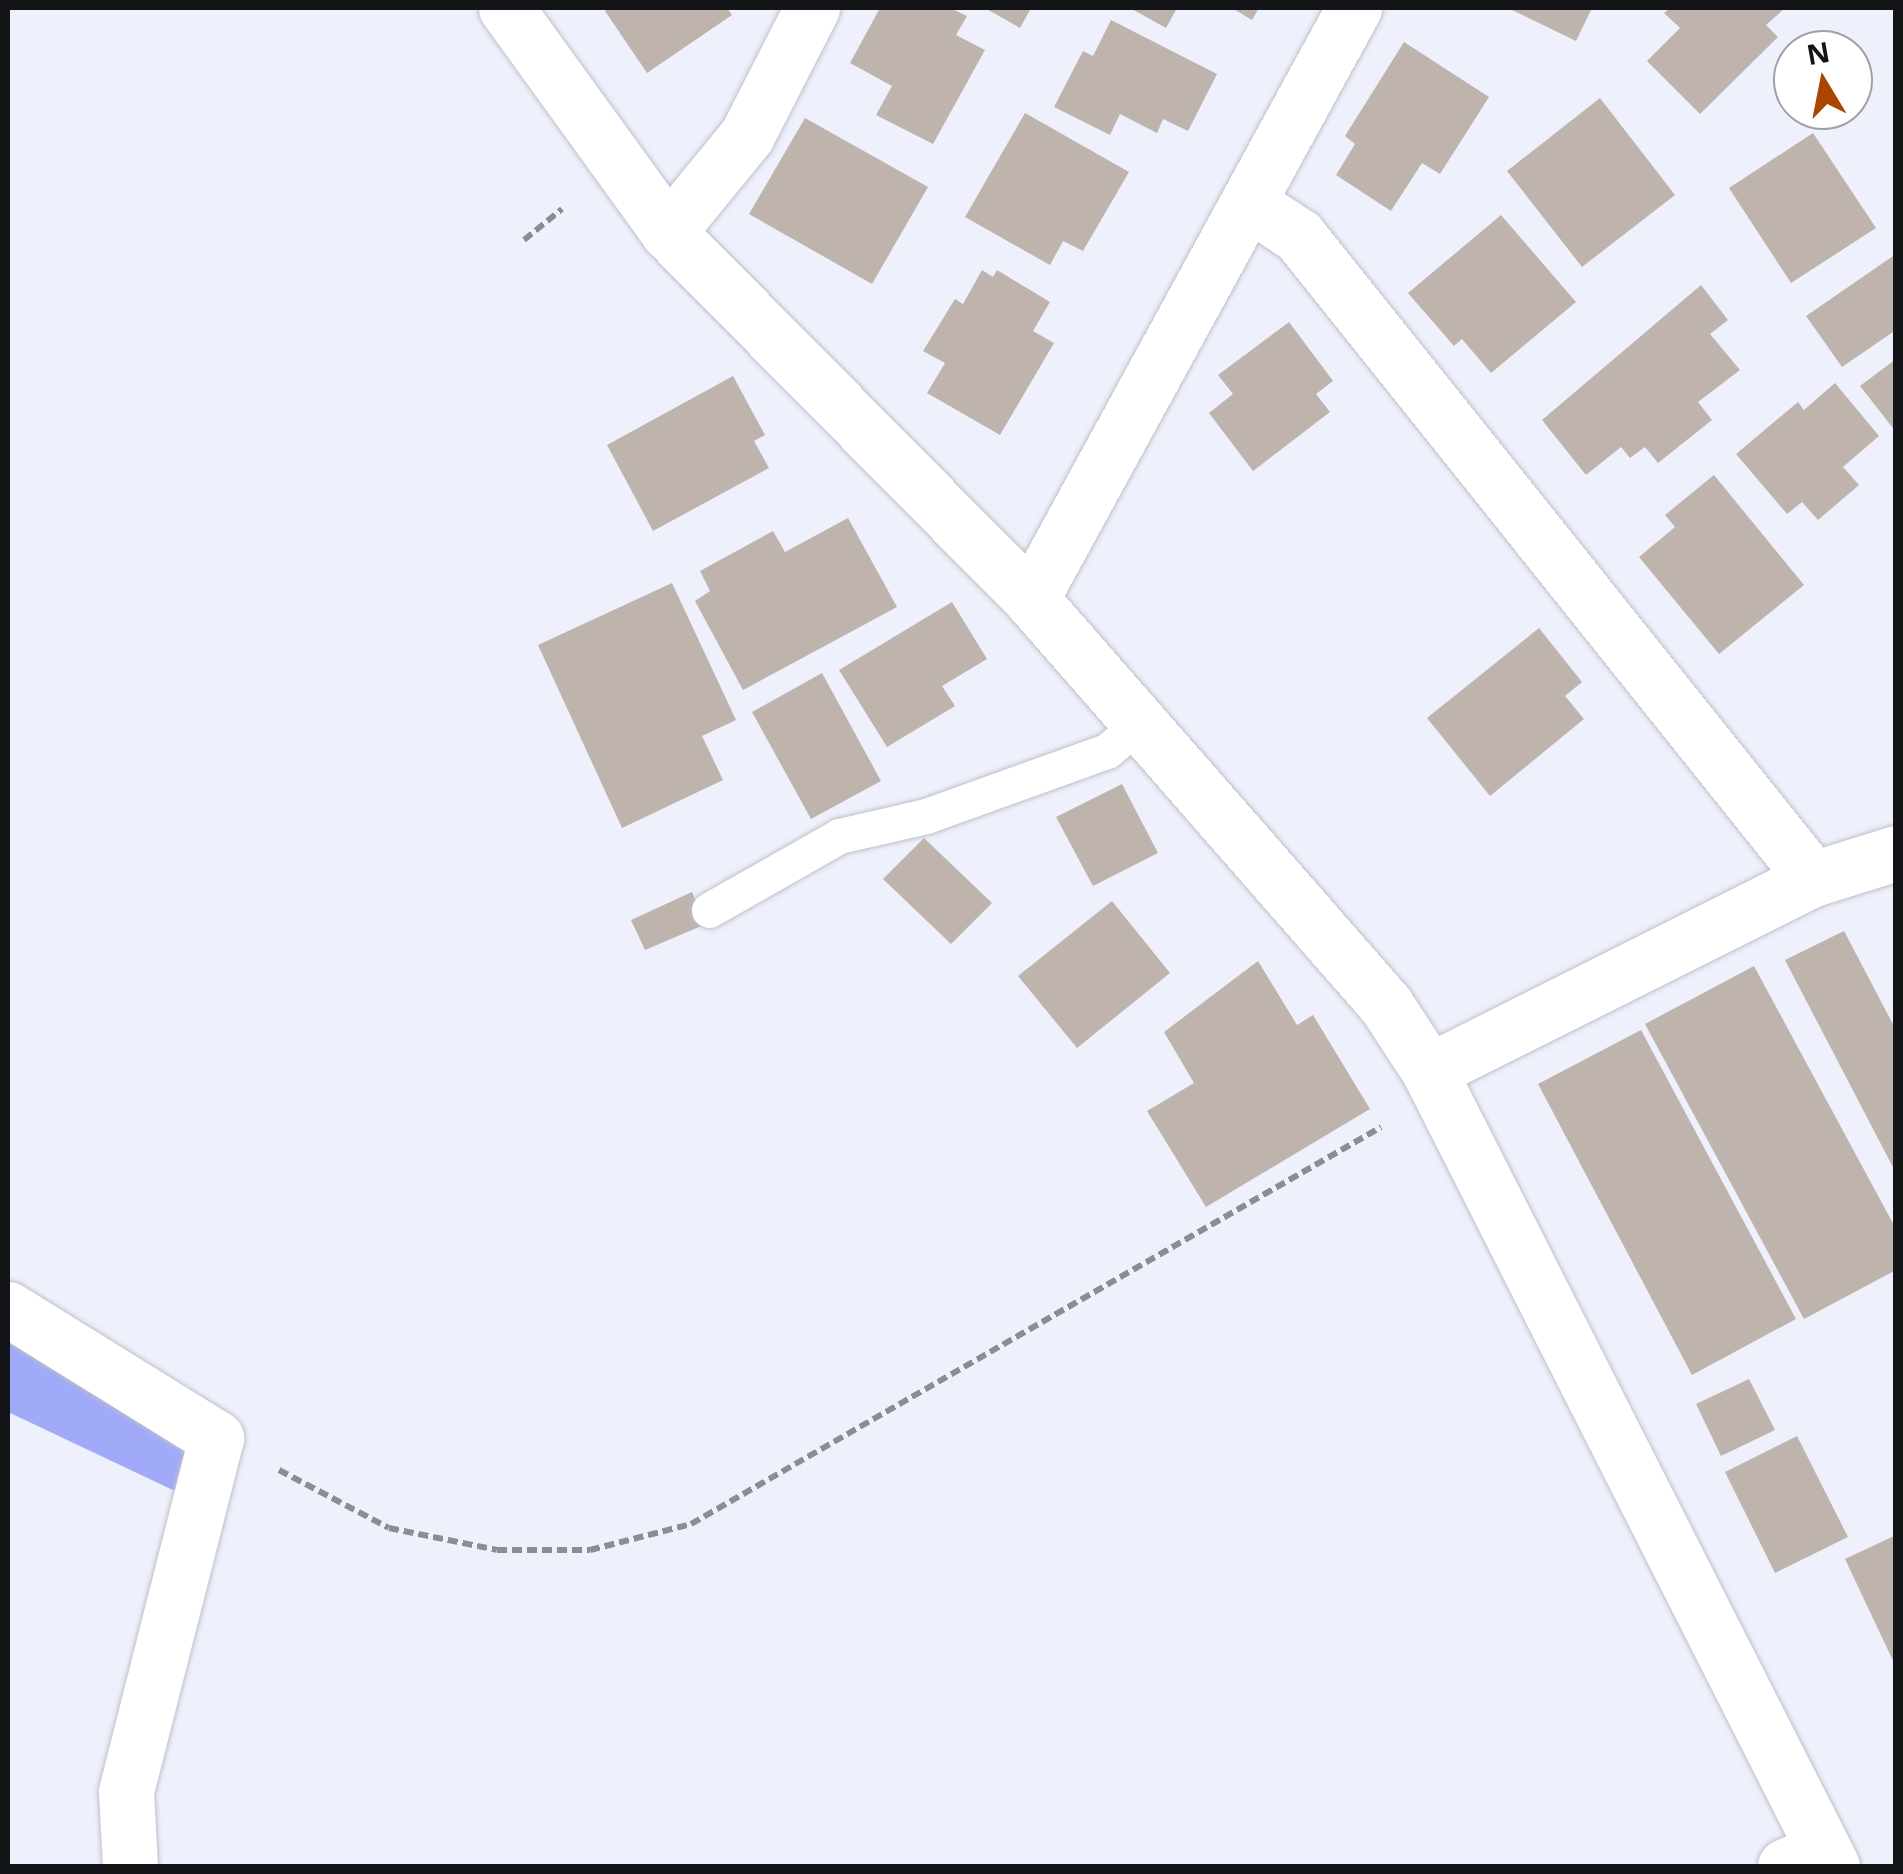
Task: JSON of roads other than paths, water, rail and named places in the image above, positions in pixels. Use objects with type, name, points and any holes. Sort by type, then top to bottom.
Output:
[{"type":"street","points":[[506,8],[668,232],[1031,599],[1137,726],[1386,1005],[1435,1083],[1813,1861]]},
{"type":"street","points":[[668,232],[747,135],[812,8]]},
{"type":"street","points":[[1031,599],[1354,8]]},
{"type":"street","points":[[1249,203],[1300,236],[1814,878]]},
{"type":"street","points":[[1435,1083],[1814,878],[1896,854]]},
{"type":"street","points":[[8,1309],[216,1438],[126,1792],[130,1866]]},
{"type":"lane","points":[[709,910],[840,836],[926,816],[1107,750],[1137,726]]}]
